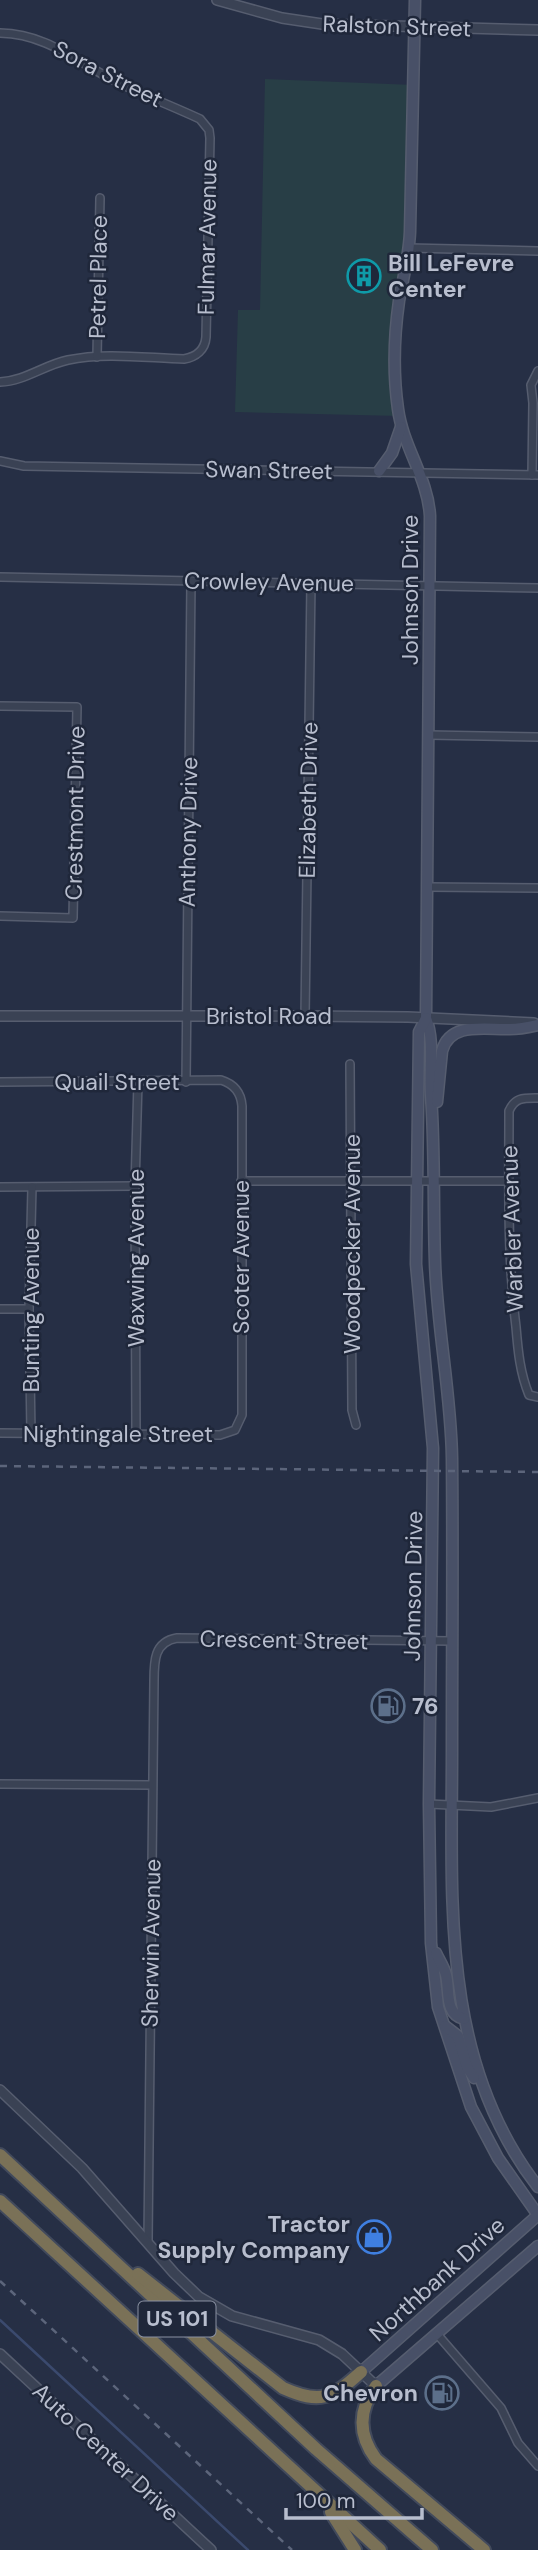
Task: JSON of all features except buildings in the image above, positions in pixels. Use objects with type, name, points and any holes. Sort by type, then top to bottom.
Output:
[{"type":"highway","name":"US 101","points":[[0,2155],[316,2449],[432,2550]]},
{"type":"highway","name":"US 101","points":[[0,2201],[380,2550]]},
{"type":"highway","points":[[70,2221],[283,2388],[309,2396],[332,2395],[361,2372]]},
{"type":"highway","points":[[376,2386],[364,2407],[362,2420],[362,2434],[367,2447],[376,2459],[484,2550]]},
{"type":"highway","points":[[324,2499],[355,2550]]},
{"type":"main road","name":"Johnson Drive","points":[[415,0],[409,248],[396,335],[396,396],[401,427],[419,471],[430,509],[426,1018],[431,1031],[431,1094],[435,1123],[435,1262],[438,1315],[451,1412],[452,1805],[456,1964],[475,2068],[488,2100],[524,2169],[538,2187]]},
{"type":"main road","points":[[379,471],[391,453],[401,427]]},
{"type":"main road","name":"Johnson Drive","points":[[426,1018],[419,1032],[417,1281],[433,1448],[429,1804],[431,1943],[438,2007],[460,2078],[480,2126],[508,2175],[538,2215]]},
{"type":"main road","points":[[435,1123],[442,1051],[447,1038],[464,1030],[515,1029],[538,1025]]},
{"type":"main road","points":[[431,1943],[445,1973],[451,2011],[456,2017],[464,2019]]},
{"type":"main road","points":[[445,2026],[458,2036],[467,2067],[488,2100]]},
{"type":"main road","name":"Northbank Drive","points":[[361,2372],[538,2215]]},
{"type":"main road","name":"Northbank Drive","points":[[376,2386],[538,2246]]},
{"type":"street","name":"Ralston Street","points":[[217,0],[302,21],[347,26],[538,30]]},
{"type":"street","name":"Sora Street","points":[[0,33],[31,36],[52,44],[113,80],[200,119],[209,130]]},
{"type":"street","name":"Fulmar Avenue","points":[[97,357],[192,358],[206,343],[209,130]]},
{"type":"street","name":"Petrel Place","points":[[97,357],[100,198]]},
{"type":"street","points":[[409,248],[538,251]]},
{"type":"street","points":[[0,382],[27,377],[62,361],[97,357]]},
{"type":"street","points":[[535,475],[531,385],[538,371]]},
{"type":"street","name":"Swan Street","points":[[0,461],[24,466],[535,475]]},
{"type":"street","name":"Crowley Avenue","points":[[0,577],[538,588]]},
{"type":"street","name":"Anthony Drive","points":[[186,1082],[191,581]]},
{"type":"street","name":"Elizabeth Drive","points":[[305,1016],[311,583]]},
{"type":"street","name":"Crestmont Drive","points":[[0,706],[77,708],[73,918],[0,916]]},
{"type":"street","points":[[429,735],[538,737]]},
{"type":"street","points":[[428,887],[538,888]]},
{"type":"street","name":"Bristol Road","points":[[0,1016],[426,1018],[538,1025]]},
{"type":"street","name":"Woodpecker Avenue","points":[[350,1064],[352,1410],[356,1425]]},
{"type":"street","name":"Quail Street","points":[[0,1082],[221,1080],[233,1085]]},
{"type":"street","name":"Waxwing Avenue","points":[[136,1434],[135,1186],[138,1082]]},
{"type":"street","name":"Scoter Avenue","points":[[233,1085],[241,1098],[242,1415],[235,1430]]},
{"type":"street","name":"Warbler Avenue","points":[[538,1098],[520,1098],[512,1103],[509,1111],[509,1271],[522,1378],[529,1395],[538,1397]]},
{"type":"street","points":[[241,1181],[509,1181]]},
{"type":"street","points":[[0,1186],[135,1186]]},
{"type":"street","name":"Bunting Avenue","points":[[31,1433],[29,1309],[32,1186]]},
{"type":"street","points":[[0,1309],[29,1309]]},
{"type":"street","name":"Nightingale Street","points":[[0,1433],[220,1435],[235,1430]]},
{"type":"street","name":"Crescent Street","points":[[160,1646],[177,1638],[452,1642]]},
{"type":"street","name":"Sherwin Avenue","points":[[148,2241],[154,1662],[160,1646]]},
{"type":"street","points":[[0,1784],[152,1785]]},
{"type":"street","points":[[429,1804],[491,1807],[538,1798]]},
{"type":"street","points":[[0,2090],[82,2168],[182,2282],[208,2304],[247,2322],[319,2340],[342,2354],[376,2386]]},
{"type":"street","points":[[437,2334],[501,2408],[518,2443],[538,2466]]},
{"type":"street","name":"Auto Center Drive","points":[[0,2354],[211,2550]]},
{"type":"shaded area","points":[[265,79],[414,85],[412,193],[400,295],[399,416],[235,412],[238,310],[260,310]]},
{"type":"waterway","points":[[0,2320],[248,2550]]},
{"type":"railway","points":[[0,1466],[538,1472]]},
{"type":"railway","points":[[0,2281],[292,2550]]},
{"type":"place","name":"Bill LeFevre Center","points":[[364,276]]},
{"type":"place","name":"76","points":[[388,1706]]},
{"type":"place","name":"Tractor Supply Company","points":[[374,2237]]},
{"type":"place","name":"Chevron","points":[[442,2393]]}]
